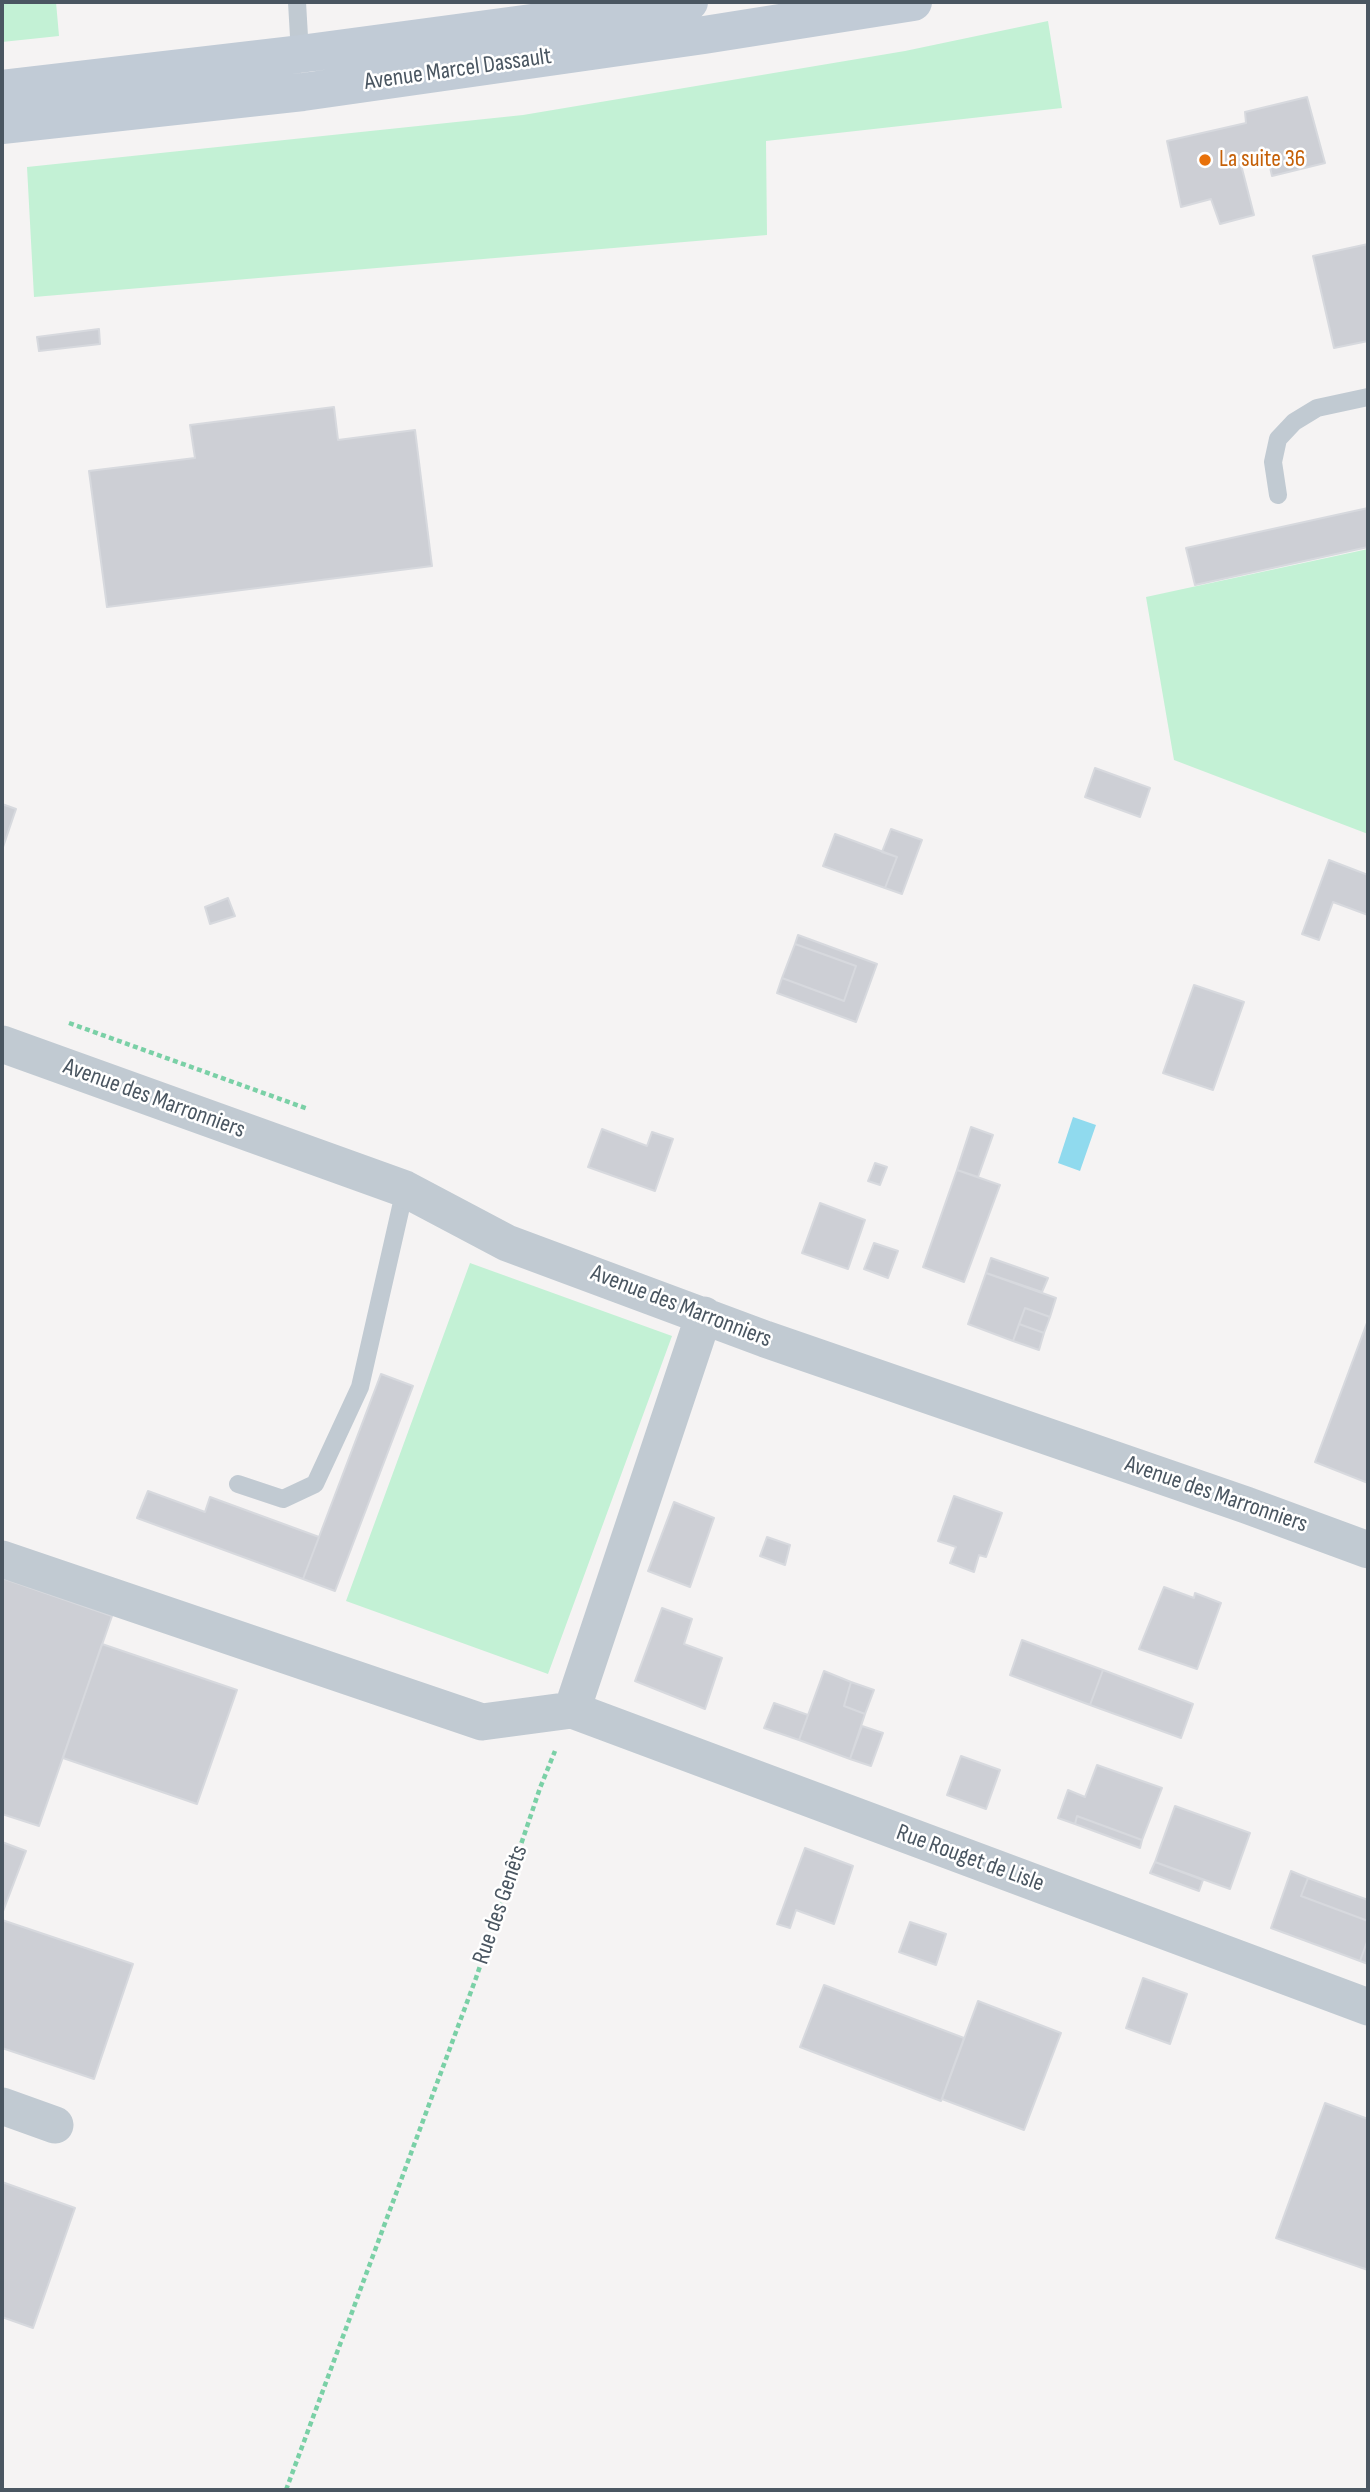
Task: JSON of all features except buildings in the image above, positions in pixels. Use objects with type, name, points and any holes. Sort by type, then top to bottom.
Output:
[{"type":"main road","name":"Avenue Marcel Dassault","points":[[2,89],[300,54],[689,2]]},
{"type":"main road","name":"Avenue Marcel Dassault","points":[[2,125],[303,92],[704,35],[913,2]]},
{"type":"street","points":[[300,54],[303,92]]},
{"type":"street","name":"Avenue des Marronniers","points":[[2,1044],[405,1189],[507,1242],[765,1339],[1233,1500],[1368,1550]]},
{"type":"street","points":[[2,1559],[482,1722],[572,1710],[704,1315]]},
{"type":"street","name":"Rue Rouget de Lisle","points":[[572,1710],[1368,2007]]},
{"type":"street","points":[[2,2106],[55,2125]]},
{"type":"lane","points":[[297,2],[300,54]]},
{"type":"lane","points":[[1278,495],[1273,462],[1278,439],[1294,422],[1317,408],[1368,397]]},
{"type":"lane","points":[[238,1484],[283,1499],[315,1483],[360,1387],[405,1189]]},
{"type":"path","name":"Rue des Genêts","points":[[286,2490],[475,1978],[540,1788],[572,1710]]},
{"type":"green space","points":[[2,2],[56,2],[59,36],[2,42]]},
{"type":"green space","points":[[1048,21],[1062,108],[766,141],[767,235],[34,297],[27,167],[523,115],[905,51]]},
{"type":"green space","points":[[1368,549],[1368,834],[1174,760],[1146,597]]},
{"type":"green space","points":[[470,1263],[672,1336],[548,1674],[346,1601]]},
{"type":"water","points":[[1073,1117],[1096,1125],[1080,1171],[1058,1163]]},
{"type":"place","name":"La suite 36","points":[[1205,160]]}]
